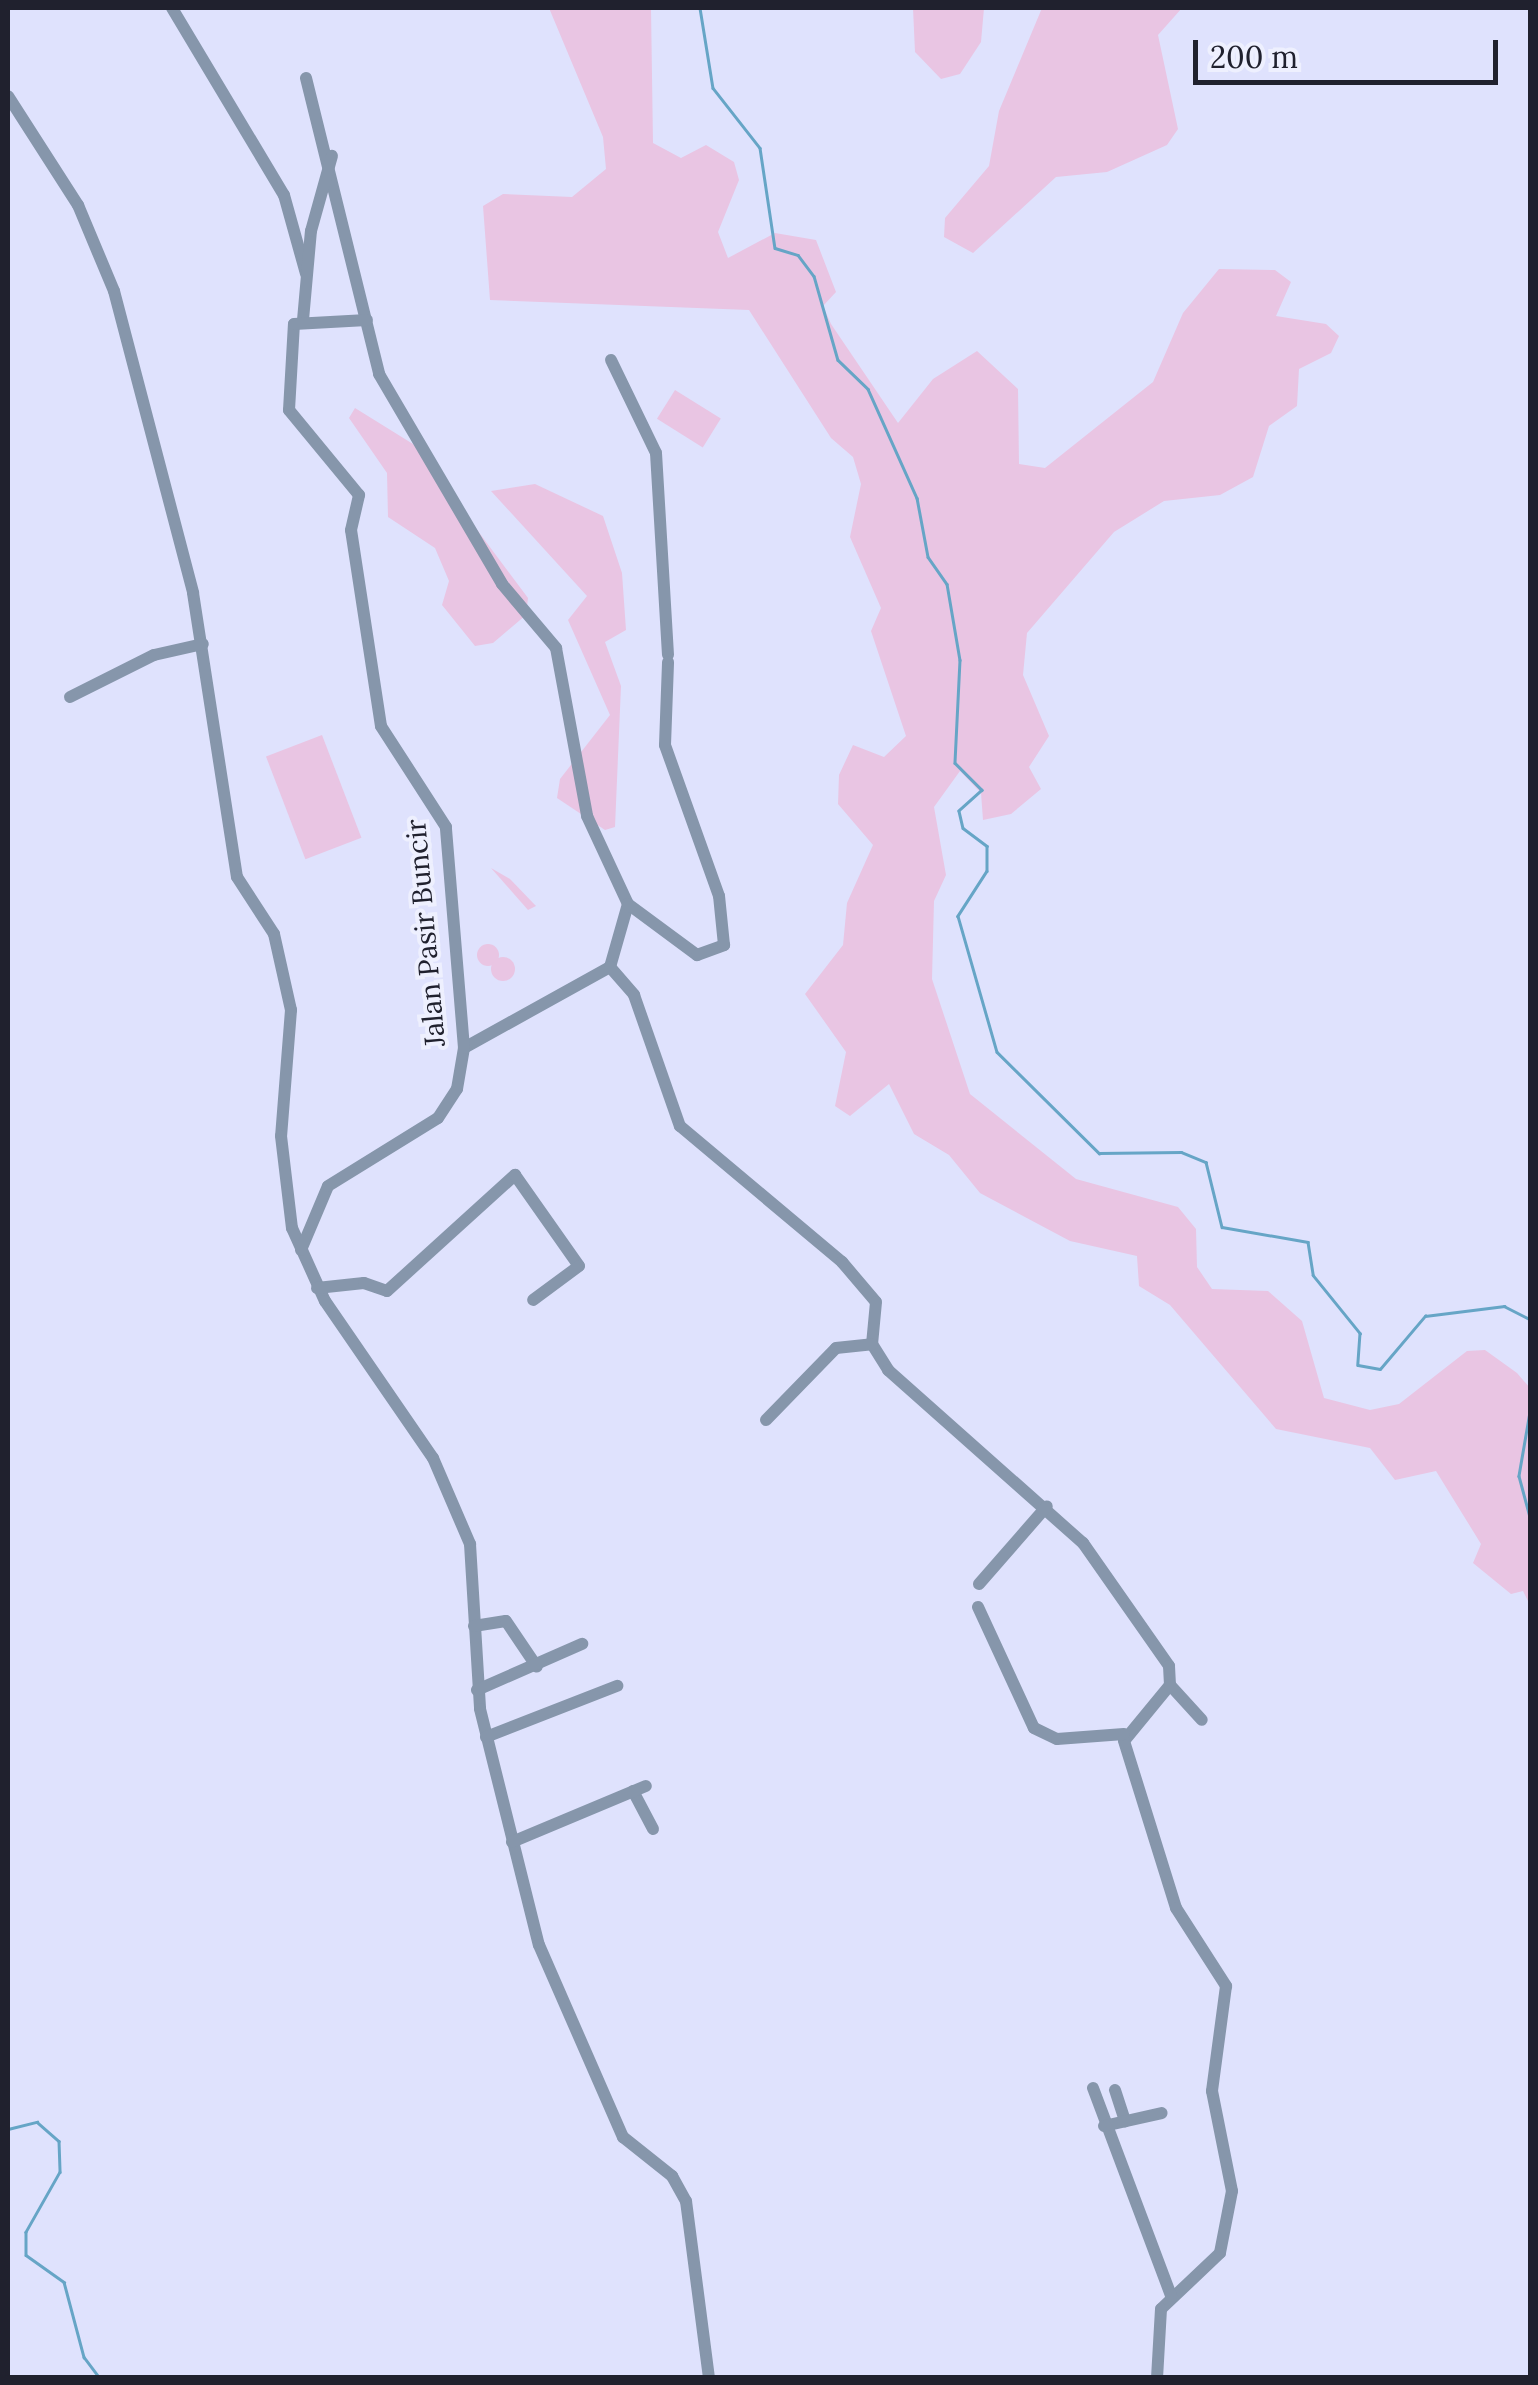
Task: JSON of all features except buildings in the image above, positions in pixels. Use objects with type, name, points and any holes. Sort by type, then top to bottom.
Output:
[{"type":"street","points":[[172,8],[284,195],[306,274]]},
{"type":"street","points":[[306,78],[332,155],[379,374],[408,434],[520,612],[556,648],[587,816],[628,904],[697,955],[724,946],[714,881],[665,744],[668,658],[656,452],[611,360]]},
{"type":"street","points":[[8,96],[78,205],[114,291],[203,644],[237,877],[274,934],[291,1010],[280,1136],[300,1252],[317,1288],[444,1480],[470,1544],[478,1690],[512,1842],[559,2005],[614,2120],[686,2201],[709,2378]]},
{"type":"street","points":[[332,155],[306,274],[302,320],[367,320]]},
{"type":"street","name":"Jalan Pasir Buncir","points":[[300,1252],[328,1186],[438,1118],[457,1089],[464,1048],[446,827],[381,726],[351,530],[359,499],[290,414],[294,326],[302,320]]},
{"type":"street","points":[[70,697],[154,655],[203,644]]},
{"type":"street","points":[[464,1048],[610,967],[628,904]]},
{"type":"street","points":[[610,967],[634,995],[680,1126],[858,1280],[880,1314],[872,1344],[888,1370],[1046,1506],[1108,1574],[1160,1649],[1170,1685],[1202,1720]]},
{"type":"street","points":[[317,1288],[364,1282],[386,1290],[515,1175],[579,1266],[532,1300]]},
{"type":"street","points":[[766,1420],[836,1348],[872,1344]]},
{"type":"street","points":[[979,1584],[1046,1506]]},
{"type":"street","points":[[978,1607],[1034,1728],[1057,1739],[1124,1734],[1170,1685]]},
{"type":"street","points":[[474,1626],[506,1622],[537,1667]]},
{"type":"street","points":[[478,1690],[582,1644]]},
{"type":"street","points":[[486,1738],[617,1686]]},
{"type":"street","points":[[1124,1734],[1176,1908],[1218,1965],[1227,1996],[1212,2091],[1231,2177],[1225,2242],[1171,2296],[1157,2326],[1157,2378]]},
{"type":"street","points":[[512,1842],[640,1788],[653,1829]]},
{"type":"street","points":[[1093,2088],[1104,2126],[1171,2296]]},
{"type":"street","points":[[1115,2090],[1125,2121]]},
{"type":"street","points":[[1104,2126],[1162,2113]]},
{"type":"shaded area","points":[[549,8],[651,8],[653,143],[681,158],[706,145],[734,162],[739,180],[718,232],[728,258],[775,233],[816,240],[836,292],[823,306],[831,324],[898,423],[933,379],[977,351],[1018,389],[1019,464],[1045,468],[1153,382],[1183,313],[1219,269],[1275,270],[1291,282],[1276,316],[1326,324],[1339,336],[1331,353],[1299,369],[1297,406],[1269,426],[1253,477],[1220,495],[1164,501],[1114,532],[1027,633],[1023,675],[1049,736],[1029,767],[1041,789],[1011,814],[983,820],[981,793],[960,771],[934,807],[946,875],[934,901],[932,979],[970,1094],[1076,1179],[1178,1207],[1196,1229],[1197,1267],[1212,1289],[1268,1291],[1302,1321],[1324,1398],[1370,1410],[1399,1404],[1467,1351],[1485,1350],[1517,1373],[1530,1388],[1530,1605],[1523,1591],[1511,1594],[1473,1563],[1481,1544],[1436,1471],[1395,1480],[1370,1448],[1276,1429],[1170,1305],[1139,1286],[1137,1256],[1070,1241],[980,1193],[949,1155],[914,1134],[889,1084],[850,1116],[835,1106],[846,1052],[805,994],[843,945],[847,903],[873,845],[838,804],[839,775],[853,745],[884,757],[906,736],[871,631],[881,608],[850,537],[861,484],[853,457],[831,438],[749,310],[490,300],[483,206],[503,194],[572,197],[606,169],[603,137]]},
{"type":"shaded area","points":[[913,8],[984,8],[981,42],[960,74],[941,79],[915,52]]},
{"type":"shaded area","points":[[1042,8],[1182,8],[1158,35],[1178,129],[1167,145],[1107,172],[1056,177],[973,253],[944,237],[945,218],[989,166],[999,111]]},
{"type":"shaded area","points":[[675,390],[721,419],[703,447],[657,419]]},
{"type":"shaded area","points":[[355,408],[413,444],[528,598],[526,615],[493,643],[475,646],[442,605],[449,581],[435,548],[388,517],[387,473],[349,418]]},
{"type":"shaded area","points":[[535,484],[603,516],[622,573],[626,630],[605,642],[621,686],[615,827],[605,830],[557,798],[560,779],[610,715],[568,620],[587,596],[491,491]]},
{"type":"shaded area","points":[[322,735],[361,838],[305,859],[266,757]]},
{"type":"shaded area","points":[[491,868],[510,879],[536,906],[528,910]]},
{"type":"shaded area","points":[[484,944],[492,944],[499,955],[492,966],[484,966],[477,959],[477,951]]},
{"type":"shaded area","points":[[503,957],[512,960],[512,978],[503,981],[494,978],[491,969],[494,960]]},
{"type":"waterway","points":[[700,8],[713,88],[760,148],[775,248],[798,255],[814,276],[838,360],[868,389],[917,498],[928,557],[947,584],[960,660],[955,763],[982,790],[959,811],[963,828],[987,846],[987,871],[958,916],[997,1052],[1099,1153],[1181,1152],[1206,1162],[1222,1227],[1308,1242],[1313,1275],[1360,1333],[1358,1365],[1380,1369],[1425,1316],[1504,1306],[1530,1319]]},
{"type":"waterway","points":[[1530,1412],[1519,1476],[1530,1517]]},
{"type":"waterway","points":[[8,2129],[37,2122],[59,2141],[60,2172],[26,2232],[26,2255],[64,2282],[84,2357],[100,2378]]}]
